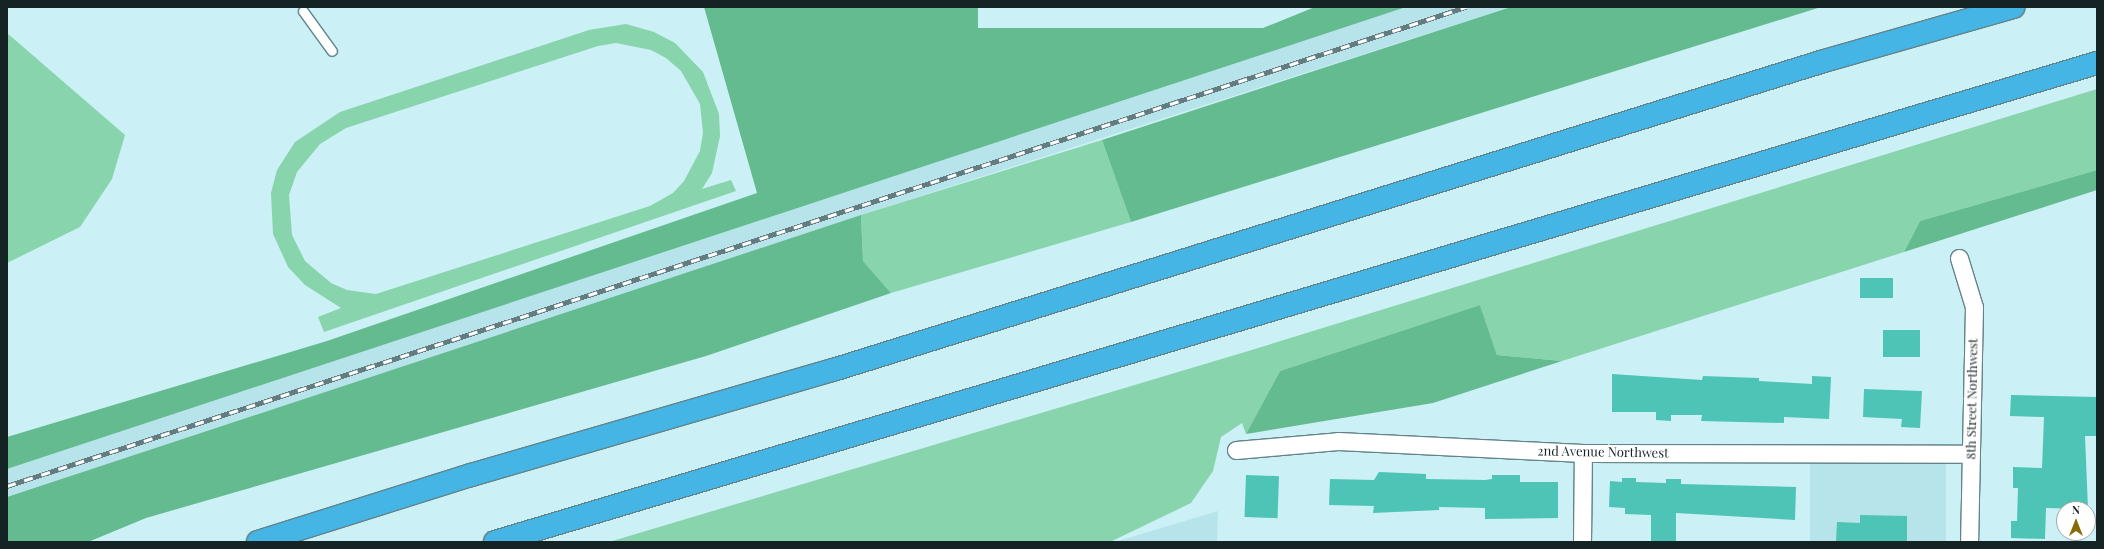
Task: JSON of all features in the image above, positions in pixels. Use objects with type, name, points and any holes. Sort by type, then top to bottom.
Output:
[{"type":"highway","points":[[258,542],[471,475],[931,339],[1824,61],[2013,7]]},
{"type":"highway","points":[[495,542],[2097,63]]},
{"type":"street","name":"8th Street Northwest","points":[[1958,258],[1974,307],[1970,542]]},
{"type":"street","name":"2nd Avenue Northwest","points":[[1236,450],[1338,441],[1583,453],[1971,454]]},
{"type":"street","points":[[1582,542],[1583,453]]},
{"type":"lane","points":[[303,11],[332,51]]},
{"type":"shaded area","points":[[1406,7],[1511,7],[861,215],[7,497],[7,469]]},
{"type":"shaded area","points":[[1810,460],[1946,460],[1946,542],[1810,542]]},
{"type":"shaded area","points":[[1218,511],[1217,542],[1115,542]]},
{"type":"green space","points":[[704,7],[978,7],[978,28],[1263,28],[1315,7],[1406,7],[7,469],[7,437],[327,341],[757,193]]},
{"type":"green space","points":[[1511,7],[1821,7],[1131,222],[1102,140]]},
{"type":"green space","points":[[626,24],[654,32],[675,43],[703,72],[719,114],[720,136],[712,173],[702,189],[731,180],[736,191],[324,332],[318,317],[341,308],[305,285],[288,267],[273,234],[271,193],[277,170],[295,142],[340,112],[589,30]],"holes":[[[616,43],[651,50],[666,58],[681,71],[700,104],[703,133],[700,151],[684,181],[673,193],[650,206],[376,294],[347,290],[331,283],[305,261],[292,235],[289,195],[297,172],[320,144],[346,128],[598,46]]]},
{"type":"green space","points":[[7,33],[125,135],[112,179],[80,227],[7,263]]},
{"type":"green space","points":[[2097,89],[2097,170],[1920,221],[1904,252],[1562,361],[1497,355],[1480,305],[1280,371],[1246,434],[1242,423],[1221,437],[1213,471],[1191,503],[1110,542],[609,542],[1255,349]]},
{"type":"green space","points":[[1102,140],[1131,222],[891,293],[863,261],[861,215]]},
{"type":"green space","points":[[2097,170],[2097,190],[1904,252],[1920,221]]},
{"type":"green space","points":[[861,215],[863,261],[891,293],[706,356],[146,518],[88,542],[7,542],[7,497]]},
{"type":"green space","points":[[1480,305],[1497,355],[1562,361],[1433,403],[1246,434],[1280,371]]},
{"type":"building","points":[[1860,278],[1893,278],[1893,298],[1860,298]]},
{"type":"building","points":[[1883,330],[1920,330],[1920,357],[1883,357]]},
{"type":"building","points":[[1612,374],[1702,380],[1703,376],[1759,378],[1759,381],[1812,384],[1812,376],[1831,377],[1829,419],[1784,417],[1784,423],[1701,421],[1702,415],[1671,415],[1671,421],[1656,420],[1656,412],[1612,412]]},
{"type":"building","points":[[1864,389],[1922,391],[1920,428],[1901,427],[1902,419],[1863,417]]},
{"type":"building","points":[[2011,395],[2097,397],[2097,436],[2085,436],[2088,501],[2056,501],[2056,508],[2046,508],[2045,539],[2011,538],[2011,521],[2017,521],[2018,488],[2013,488],[2013,467],[2042,468],[2044,417],[2010,416]]},
{"type":"building","points":[[1379,472],[1426,474],[1426,479],[1485,480],[1492,479],[1492,475],[1520,475],[1520,482],[1558,482],[1558,518],[1485,519],[1485,508],[1439,507],[1439,510],[1373,513],[1374,506],[1329,505],[1330,479],[1374,480]]},
{"type":"building","points":[[1246,475],[1279,476],[1278,518],[1245,517]]},
{"type":"building","points":[[1622,478],[1636,478],[1636,482],[1666,483],[1666,479],[1681,479],[1681,484],[1796,487],[1795,520],[1676,513],[1676,542],[1651,542],[1651,515],[1625,514],[1625,508],[1609,507],[1610,481],[1622,482]]},
{"type":"building","points":[[1860,515],[1907,516],[1907,542],[1836,542],[1837,522],[1860,523]]},
{"type":"railway","points":[[7,486],[1466,7]]}]
